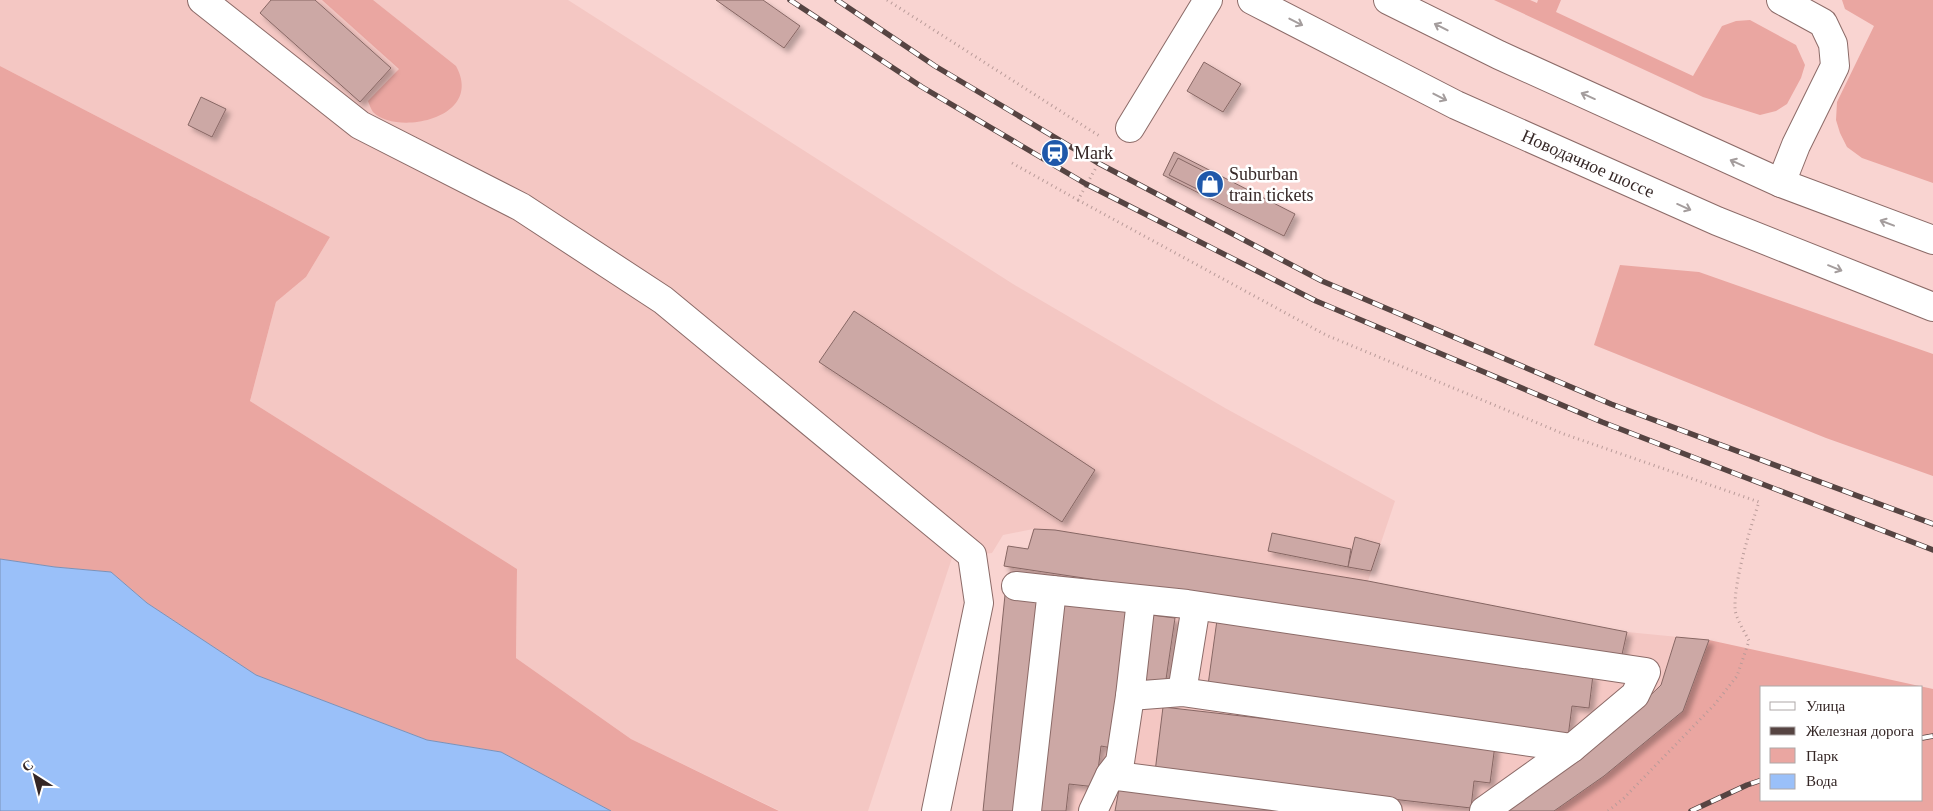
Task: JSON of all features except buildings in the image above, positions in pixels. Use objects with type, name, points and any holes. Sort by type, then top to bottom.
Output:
[{"type":"main road","points":[[202,0],[360,125],[521,207],[663,300],[972,555],[979,603],[936,811]]},
{"type":"main road","points":[[1120,135],[1208,0]]},
{"type":"main road","name":"Новодачное шоссе","points":[[1252,0],[1456,105],[1717,221],[1933,307]]},
{"type":"main road","points":[[1388,0],[1499,56],[1781,183],[1933,240]]},
{"type":"main road","points":[[1781,0],[1823,23],[1833,44],[1835,66],[1796,145],[1781,183]]},
{"type":"main road","points":[[1016,586],[1196,606],[1646,672],[1634,695],[1572,748],[1484,811]]},
{"type":"main road","points":[[1027,811],[1052,590]]},
{"type":"main road","points":[[1093,811],[1110,775],[1120,762],[1141,600]]},
{"type":"main road","points":[[1182,692],[1196,606]]},
{"type":"main road","points":[[1130,696],[1182,692],[1572,748]]},
{"type":"main road","points":[[1110,775],[1388,811]]},
{"type":"path","points":[[888,0],[1101,137]]},
{"type":"path","points":[[1078,200],[1120,135]]},
{"type":"path","points":[[1012,163],[1326,335],[1564,434],[1759,502],[1737,588],[1735,611],[1750,641],[1737,676],[1715,704],[1624,798],[1608,811]]},
{"type":"shaded area","points":[[0,0],[568,0],[1013,284],[1225,408],[1395,501],[1368,581],[1627,632],[1709,640],[1683,711],[1604,776],[1554,811],[983,811],[1010,569],[1004,566],[1008,546],[1028,549],[1033,529],[1003,535],[992,553],[952,558],[868,811],[780,811],[631,739],[516,658],[517,569],[250,401],[276,302],[306,277],[330,237],[0,66]]},
{"type":"green space","points":[[322,0],[373,0],[456,66],[462,84],[458,99],[449,110],[434,118],[417,122],[400,122],[384,119],[373,112],[368,101],[399,69]]},
{"type":"green space","points":[[1494,0],[1530,0],[1537,3],[1538,0],[1561,0],[1556,12],[1693,76],[1722,26],[1736,21],[1750,20],[1796,45],[1805,65],[1801,78],[1787,104],[1776,111],[1760,115],[1703,97]]},
{"type":"green space","points":[[1842,0],[1933,0],[1933,183],[1862,158],[1847,147],[1840,133],[1836,120],[1837,102],[1874,26],[1845,9]]},
{"type":"green space","points":[[0,66],[330,237],[306,277],[276,302],[250,401],[517,569],[516,658],[631,739],[779,811],[611,811],[501,752],[427,740],[256,675],[147,603],[111,572],[55,567],[0,559]]},
{"type":"green space","points":[[1620,265],[1699,272],[1933,354],[1933,476],[1826,438],[1594,345]]},
{"type":"green space","points":[[1709,640],[1919,686],[1760,686],[1760,801],[1923,801],[1923,687],[1933,689],[1933,811],[1554,811],[1604,776],[1683,711]]},
{"type":"water","points":[[0,559],[55,567],[111,572],[147,603],[256,675],[427,740],[501,752],[611,811],[0,811]]},
{"type":"railway","points":[[790,0],[922,87],[1086,184],[1316,301],[1602,422],[1933,550]]},
{"type":"railway","points":[[837,0],[935,66],[1098,163],[1322,281],[1611,404],[1933,524]]},
{"type":"railway","points":[[1923,738],[1933,736]]},
{"type":"railway","points":[[1691,811],[1760,781]]},
{"type":"place","name":"Mark","points":[[1055,153]]},
{"type":"place","name":"Suburban train tickets","points":[[1210,184]]}]
